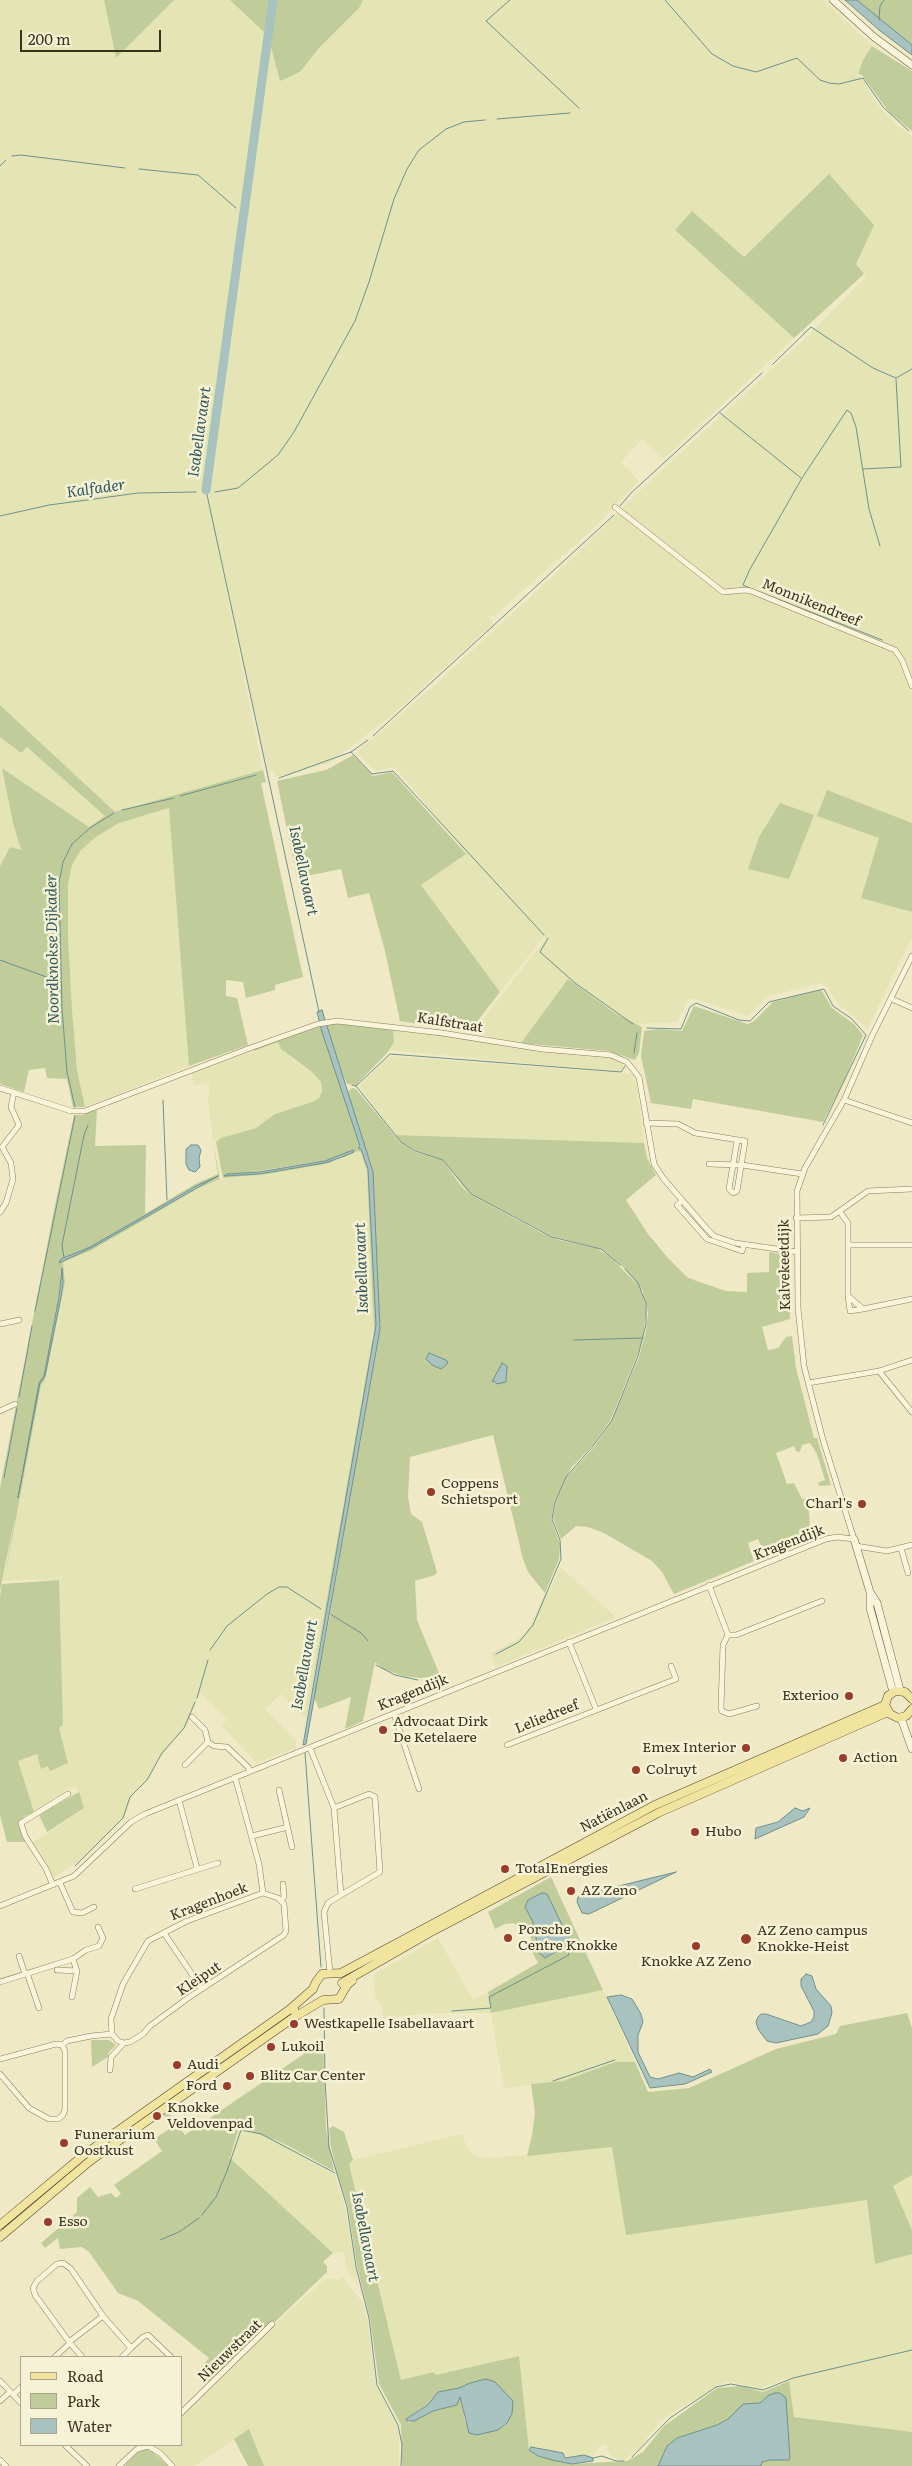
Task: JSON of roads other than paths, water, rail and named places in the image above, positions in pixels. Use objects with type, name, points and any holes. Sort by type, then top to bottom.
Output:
[{"type":"main road","points":[[911,1696],[896,1691],[888,1696],[887,1709],[895,1717],[901,1718],[912,1709]]},
{"type":"main road","name":"Natiënlaan","points":[[0,2237],[90,2161],[291,2014],[313,1989],[320,1976],[330,1972],[341,1973],[655,1805],[887,1709]]},
{"type":"main road","name":"Natiënlaan","points":[[321,1996],[323,1979],[331,1977],[340,1981],[368,1969],[429,1933],[658,1812],[887,1709]]},
{"type":"main road","name":"Natiënlaan","points":[[0,2225],[84,2154],[291,2014],[321,1996],[338,1994],[340,1981],[361,1965],[363,1961]]},
{"type":"main road","name":"Natiënlaan","points":[[321,1996],[339,1999],[347,1985],[367,1972],[368,1969]]},
{"type":"street","points":[[833,0],[874,37],[912,65]]},
{"type":"street","name":"Monnikendreef","points":[[615,508],[722,592],[751,591],[895,650],[900,655],[912,686]]},
{"type":"street","name":"Kalvekeetdijk","points":[[896,1691],[870,1610],[870,1592],[808,1383],[799,1328],[796,1218],[797,1191],[802,1174],[844,1100],[872,1036],[912,956]]},
{"type":"street","points":[[892,999],[912,1008]]},
{"type":"street","name":"Kalfstraat","points":[[0,1088],[71,1110],[89,1110],[172,1076],[326,1022],[347,1021],[442,1032],[542,1049],[611,1055],[627,1062],[639,1077],[654,1164],[682,1201],[677,1205],[708,1239],[742,1251],[744,1245],[798,1252]]},
{"type":"street","points":[[0,1212],[6,1204],[13,1179],[11,1163],[1,1146],[19,1125],[11,1107],[14,1092]]},
{"type":"street","points":[[844,1100],[912,1122]]},
{"type":"street","points":[[646,1123],[678,1124],[695,1133],[745,1141],[737,1191],[734,1193],[729,1189],[737,1141]]},
{"type":"street","points":[[709,1164],[742,1165],[802,1174]]},
{"type":"street","points":[[796,1218],[831,1217],[868,1190],[912,1189]]},
{"type":"street","points":[[840,1212],[848,1223],[849,1311],[912,1299]]},
{"type":"street","points":[[848,1245],[912,1245]]},
{"type":"street","points":[[848,1296],[863,1308]]},
{"type":"street","points":[[0,1324],[19,1320]]},
{"type":"street","points":[[808,1383],[879,1371],[912,1360]]},
{"type":"street","points":[[879,1371],[912,1412]]},
{"type":"street","points":[[0,1411],[14,1404]]},
{"type":"street","name":"Kragendijk","points":[[0,1906],[60,1883],[81,1870],[131,1822],[179,1800],[709,1585],[826,1539],[837,1537],[876,1550],[901,1548],[912,1544]]},
{"type":"street","points":[[901,1548],[908,1573]]},
{"type":"street","points":[[709,1585],[728,1635],[723,1645],[722,1711],[728,1714],[758,1706]]},
{"type":"street","points":[[728,1635],[736,1635],[822,1601]]},
{"type":"street","name":"Leliedreef","points":[[569,1642],[596,1709]]},
{"type":"street","name":"Leliedreef","points":[[507,1745],[676,1679],[671,1666]]},
{"type":"street","points":[[394,1714],[419,1789]]},
{"type":"street","points":[[192,1717],[205,1730],[208,1742],[217,1747],[227,1747],[250,1771]]},
{"type":"street","points":[[901,1718],[912,1745]]},
{"type":"street","points":[[185,1765],[208,1742]]},
{"type":"street","points":[[310,1748],[334,1808],[340,1895]]},
{"type":"street","name":"Kragenhoek","points":[[112,2034],[111,2019],[126,1977],[146,1943],[187,1921],[263,1893],[252,1836],[235,1777]]},
{"type":"street","points":[[280,1790],[292,1847]]},
{"type":"street","points":[[53,1886],[46,1869],[25,1836],[22,1823],[68,1794]]},
{"type":"street","points":[[330,1972],[324,1912],[328,1903],[380,1872],[375,1797],[368,1794],[334,1808]]},
{"type":"street","points":[[179,1800],[197,1868]]},
{"type":"street","points":[[252,1836],[288,1827]]},
{"type":"street","points":[[135,1889],[197,1868],[218,1863]]},
{"type":"street","points":[[60,1883],[73,1912],[82,1913],[94,1907]]},
{"type":"street","name":"Kleiput","points":[[110,2070],[111,2056],[124,2043],[130,2042],[143,2034],[150,2026],[202,1989],[284,1935],[286,1932],[285,1908],[281,1900],[284,1897],[283,1884]]},
{"type":"street","points":[[263,1893],[281,1900]]},
{"type":"street","points":[[0,1982],[73,1959],[77,1955],[102,1944],[103,1938],[98,1927]]},
{"type":"street","points":[[164,1933],[202,1989]]},
{"type":"street","points":[[19,1956],[38,2008]]},
{"type":"street","points":[[72,1997],[77,1971],[73,1959]]},
{"type":"street","points":[[56,1970],[77,1971]]},
{"type":"street","points":[[0,2059],[56,2044],[62,2045],[76,2039],[112,2034],[118,2041],[124,2043]]},
{"type":"street","points":[[0,2074],[29,2108],[49,2120],[58,2120],[62,2117],[65,2109],[65,2051],[62,2045]]},
{"type":"street","points":[[81,2356],[36,2297],[33,2289],[37,2281],[57,2264],[66,2264],[71,2269],[103,2316],[131,2348]]},
{"type":"street","points":[[56,2356],[70,2342],[103,2316]]},
{"type":"street","name":"Nieuwstraat","points":[[182,2413],[272,2324]]},
{"type":"street","points":[[123,2356],[143,2337],[148,2336],[170,2356]]},
{"type":"street","points":[[0,2381],[20,2402]]},
{"type":"street","points":[[0,2401],[20,2388]]},
{"type":"street","points":[[66,2446],[87,2466]]},
{"type":"street","points":[[150,2446],[160,2453],[172,2466]]},
{"type":"street","points":[[119,2466],[135,2447]]},
{"type":"street","points":[[0,2460],[6,2466]]},
{"type":"water","points":[[845,0],[857,0],[912,45],[912,55],[879,30]]},
{"type":"water","points":[[322,1010],[373,1172],[380,1329],[306,1744],[303,1745],[376,1325],[368,1169],[361,1149],[358,1148],[360,1146],[322,1032],[317,1012]]},
{"type":"water","points":[[191,1145],[198,1145],[201,1150],[199,1158],[200,1167],[195,1172],[189,1170],[186,1164],[186,1149]]},
{"type":"water","points":[[353,1150],[354,1152],[325,1163],[259,1174],[224,1176],[227,1174],[259,1172],[325,1161]]},
{"type":"water","points":[[218,1176],[91,1248],[59,1263],[61,1259],[90,1247],[198,1185]]},
{"type":"water","points":[[62,1268],[63,1283],[61,1297],[45,1376],[40,1383],[18,1498],[39,1383],[44,1376],[59,1297]]},
{"type":"water","points":[[429,1353],[446,1360],[448,1363],[441,1369],[432,1365],[426,1359]]},
{"type":"water","points":[[502,1363],[507,1366],[506,1382],[497,1384],[494,1381],[492,1382]]},
{"type":"water","points":[[795,1808],[803,1811],[810,1808],[804,1817],[755,1839],[756,1828],[778,1822]]},
{"type":"water","points":[[676,1872],[589,1914],[582,1913],[577,1902],[578,1897],[582,1895]]},
{"type":"water","points":[[542,1893],[547,1894],[571,1943],[545,1958],[539,1953],[533,1922],[525,1907],[528,1900]]},
{"type":"water","points":[[806,1974],[812,1976],[816,1989],[831,2006],[832,2013],[828,2026],[818,2034],[776,2043],[767,2041],[758,2029],[756,2022],[761,2014],[801,2026],[811,2022],[814,2017],[814,2011],[801,1986],[801,1979]]},
{"type":"water","points":[[621,1995],[632,1999],[641,2014],[643,2022],[638,2035],[638,2052],[650,2077],[658,2079],[679,2073],[693,2077],[710,2069],[712,2072],[685,2084],[650,2088],[607,1997]]},
{"type":"water","points":[[486,2379],[495,2382],[513,2401],[512,2414],[507,2423],[498,2430],[477,2435],[469,2433],[460,2397],[457,2405],[433,2411],[414,2421],[407,2421],[406,2419],[428,2405],[438,2392],[459,2388]]},
{"type":"water","points":[[780,2393],[786,2398],[789,2460],[770,2460],[762,2462],[761,2466],[658,2466],[667,2446],[677,2438],[717,2425],[728,2419],[743,2404],[760,2403],[769,2395]]},
{"type":"water","points":[[531,2447],[563,2453],[565,2458],[584,2455],[593,2458],[593,2461],[572,2464],[552,2460],[538,2456],[529,2450]]},
{"type":"waterway","name":"Isabellavaart","points":[[206,490],[273,0]]},
{"type":"waterway","points":[[510,0],[486,21],[579,108]]},
{"type":"waterway","points":[[665,0],[712,54],[733,66],[756,72],[797,58],[820,80],[829,83],[839,84],[863,78],[883,107],[909,131]]},
{"type":"waterway","points":[[879,20],[880,6],[884,0]]},
{"type":"waterway","points":[[497,119],[570,113]]},
{"type":"waterway","points":[[215,492],[238,488],[278,455],[294,432],[355,321],[394,199],[407,169],[419,150],[446,129],[464,122],[485,120]]},
{"type":"waterway","points":[[12,156],[21,155],[125,168]]},
{"type":"waterway","points":[[0,166],[6,160]]},
{"type":"waterway","points":[[139,169],[198,175],[236,208]]},
{"type":"waterway","points":[[773,364],[811,327],[873,368],[896,378],[912,369]]},
{"type":"waterway","points":[[620,506],[631,493],[762,373]]},
{"type":"waterway","points":[[863,469],[901,467],[896,379]]},
{"type":"waterway","points":[[752,589],[743,585],[749,571],[802,478],[847,410],[851,413],[856,427],[869,509],[880,546]]},
{"type":"waterway","points":[[720,413],[801,478]]},
{"type":"waterway","name":"Isabellavaart","points":[[206,490],[319,1012]]},
{"type":"waterway","name":"Kalfader","points":[[0,516],[49,505],[138,493],[196,492]]},
{"type":"waterway","points":[[373,736],[614,515]]},
{"type":"waterway","points":[[760,592],[882,640]]},
{"type":"waterway","points":[[279,778],[351,752],[368,740]]},
{"type":"waterway","points":[[351,752],[372,774],[393,771],[544,935]]},
{"type":"waterway","name":"Noordknokse Dijkader","points":[[180,796],[256,775]]},
{"type":"waterway","name":"Noordknokse Dijkader","points":[[122,810],[174,798]]},
{"type":"waterway","name":"Noordknokse Dijkader","points":[[75,1107],[67,1072],[62,1009],[59,883],[63,862],[72,844],[90,828],[114,813]]},
{"type":"waterway","points":[[548,938],[540,952],[575,983],[633,1024]]},
{"type":"waterway","points":[[0,960],[60,982]]},
{"type":"waterway","points":[[647,1028],[681,1029],[690,1007],[696,1003],[739,1020],[750,1021],[769,1002],[824,989],[833,1006],[852,1019],[866,1035],[823,1125]]},
{"type":"waterway","points":[[634,1053],[637,1033]]},
{"type":"waterway","points":[[356,1086],[390,1054],[621,1072],[625,1066]]},
{"type":"waterway","points":[[352,1085],[356,1086],[401,1142],[413,1150],[443,1160],[471,1194],[552,1237],[601,1249],[620,1265]]},
{"type":"waterway","points":[[163,1100],[167,1200]]},
{"type":"waterway","name":"Noordknokse Dijkader","points":[[35,1311],[75,1116]]},
{"type":"waterway","points":[[64,1258],[62,1245],[84,1135],[88,1125]]},
{"type":"waterway","points":[[496,1654],[519,1642],[533,1625],[561,1559],[560,1540],[552,1519],[555,1503],[566,1477],[593,1446],[612,1420],[638,1356],[646,1324],[646,1303],[638,1283],[625,1269]]},
{"type":"waterway","name":"Noordknokse Dijkader","points":[[19,1397],[32,1326]]},
{"type":"waterway","points":[[574,1340],[643,1338]]},
{"type":"waterway","name":"Noordknokse Dijkader","points":[[4,1478],[17,1408]]},
{"type":"waterway","points":[[210,1650],[227,1626],[267,1594],[279,1587],[287,1587],[321,1609]]},
{"type":"waterway","points":[[330,1614],[361,1633],[368,1641]]},
{"type":"waterway","points":[[197,1698],[208,1660]]},
{"type":"waterway","points":[[376,1665],[395,1675],[418,1680]]},
{"type":"waterway","points":[[75,1866],[123,1818],[130,1797],[147,1780],[162,1753],[184,1728],[195,1702]]},
{"type":"waterway","name":"Isabellavaart","points":[[305,1753],[321,1967]]},
{"type":"waterway","points":[[452,2011],[491,2008],[489,1997],[569,1955],[568,1952]]},
{"type":"waterway","name":"Isabellavaart","points":[[324,2008],[325,2081],[329,2147],[347,2207],[356,2267],[369,2318],[377,2385],[398,2425],[402,2445],[401,2466]]},
{"type":"waterway","points":[[553,2081],[615,2060]]},
{"type":"waterway","points":[[202,2215],[216,2197],[241,2130],[261,2134],[335,2173]]},
{"type":"waterway","points":[[160,2240],[179,2232],[199,2218]]},
{"type":"waterway","points":[[632,2457],[670,2418],[716,2387],[731,2384],[763,2390],[793,2378],[912,2350]]},
{"type":"waterway","points":[[593,2458],[602,2456],[616,2461],[624,2461]]},
{"type":"place","name":"Coppens Schietsport","points":[[431,1492]]},
{"type":"place","name":"Charl's","points":[[862,1504]]},
{"type":"place","name":"Exterioo","points":[[849,1696]]},
{"type":"place","name":"Advocaat Dirk De Ketelaere","points":[[383,1730]]},
{"type":"place","name":"Emex Interior","points":[[746,1748]]},
{"type":"place","name":"Action","points":[[843,1758]]},
{"type":"place","name":"Colruyt","points":[[636,1770]]},
{"type":"place","name":"Hubo","points":[[695,1832]]},
{"type":"place","name":"TotalEnergies","points":[[505,1869]]},
{"type":"place","name":"AZ Zeno","points":[[571,1891]]},
{"type":"place","name":"Porsche Centre Knokke","points":[[508,1938]]},
{"type":"place","name":"AZ Zeno campus Knokke-Heist","points":[[746,1939]]},
{"type":"place","name":"Knokke AZ Zeno","points":[[696,1946]]},
{"type":"place","name":"Westkapelle Isabellavaart","points":[[294,2024]]},
{"type":"place","name":"Lukoil","points":[[271,2047]]},
{"type":"place","name":"Audi","points":[[177,2065]]},
{"type":"place","name":"Blitz Car Center","points":[[250,2076]]},
{"type":"place","name":"Ford","points":[[227,2086]]},
{"type":"place","name":"Knokke Veldovenpad","points":[[157,2116]]},
{"type":"place","name":"Funerarium Oostkust","points":[[64,2143]]},
{"type":"place","name":"Esso","points":[[48,2222]]}]
